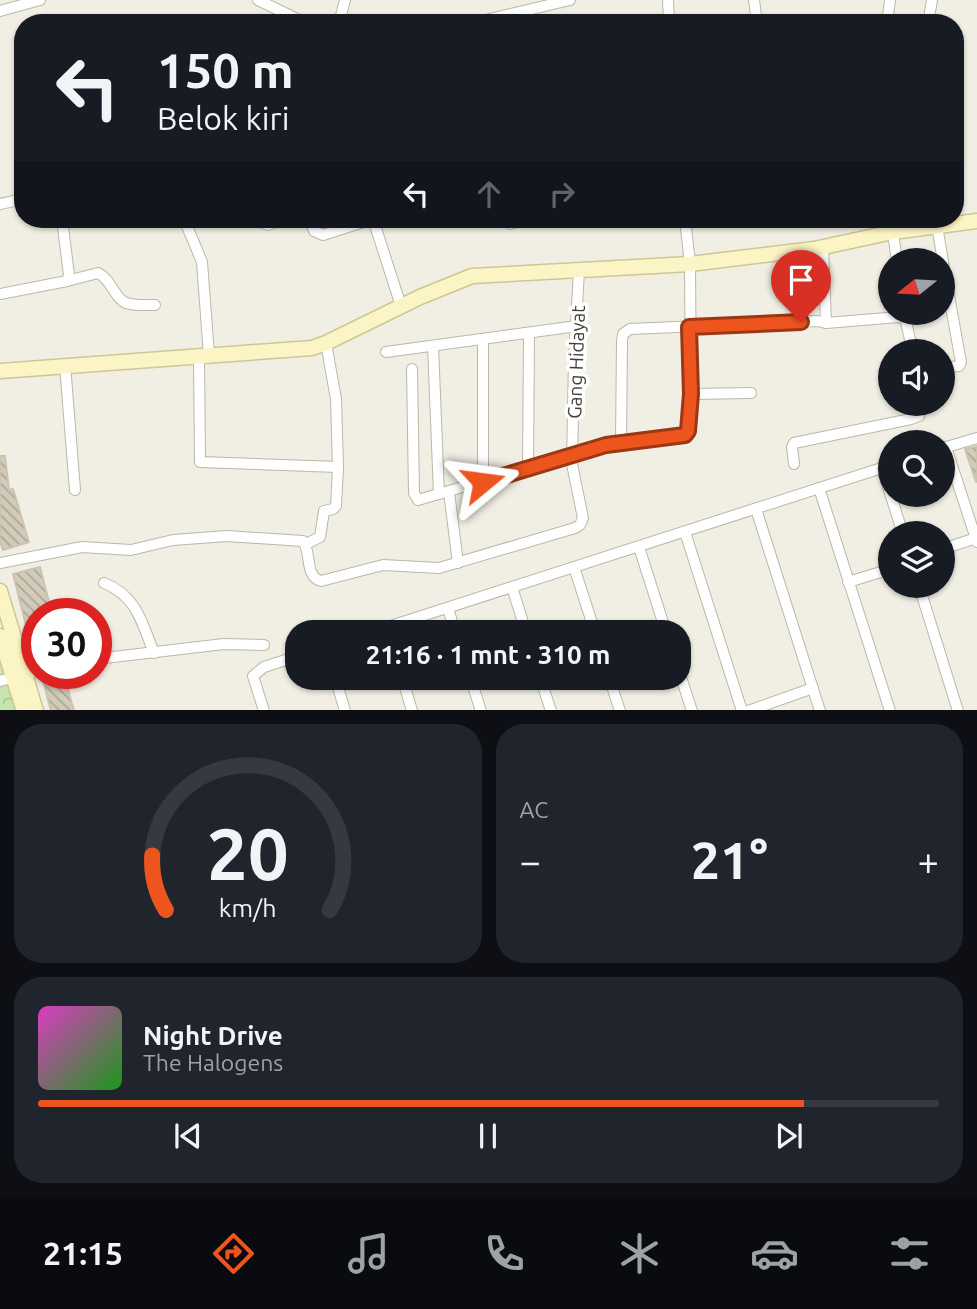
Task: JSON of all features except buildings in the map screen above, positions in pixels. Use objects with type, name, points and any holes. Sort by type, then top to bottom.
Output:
[{"type":"street","points":[[0,11],[40,0]]},
{"type":"street","points":[[258,0],[277,14]]},
{"type":"street","points":[[519,14],[557,1],[570,0]]},
{"type":"street","points":[[63,228],[69,275],[67,281]]},
{"type":"street","points":[[188,228],[202,262],[204,356],[200,462],[338,467]]},
{"type":"street","points":[[313,228],[323,235],[345,228]]},
{"type":"street","points":[[376,228],[401,306]]},
{"type":"street","points":[[412,369],[414,497],[420,500],[621,443],[687,434],[691,394],[690,264],[686,228]]},
{"type":"street","points":[[0,371],[312,348],[472,276],[690,264],[823,247],[883,228]]},
{"type":"street","points":[[892,228],[895,248]]},
{"type":"street","points":[[930,228],[938,248]]},
{"type":"street","points":[[823,247],[827,323]]},
{"type":"street","name":"Gang Hidayat","points":[[458,562],[580,525],[583,518],[572,464],[579,270]]},
{"type":"street","points":[[0,294],[98,273],[107,279],[126,303],[155,305]]},
{"type":"street","points":[[621,443],[623,334],[630,330],[878,319]]},
{"type":"street","points":[[386,352],[577,326]]},
{"type":"street","points":[[955,326],[961,362],[955,367]]},
{"type":"street","points":[[528,469],[529,333]]},
{"type":"street","points":[[483,340],[483,482]]},
{"type":"street","points":[[306,544],[320,537],[324,511],[336,506],[337,398],[326,343]]},
{"type":"street","points":[[306,544],[311,573],[317,581],[383,565],[439,568],[458,562],[444,493],[433,346]]},
{"type":"street","points":[[65,365],[75,490]]},
{"type":"street","points":[[691,394],[751,393]]},
{"type":"street","points":[[794,464],[794,443],[919,416]]},
{"type":"street","points":[[955,445],[977,438]]},
{"type":"street","points":[[415,620],[878,470]]},
{"type":"street","points":[[955,478],[976,540],[955,546]]},
{"type":"street","points":[[820,488],[890,710]]},
{"type":"street","points":[[756,509],[820,710]]},
{"type":"street","points":[[685,532],[745,710],[813,688]]},
{"type":"street","points":[[0,563],[82,547],[131,550],[173,540],[227,536],[296,539],[306,544]]},
{"type":"street","points":[[639,547],[662,620]]},
{"type":"street","points":[[574,567],[591,620]]},
{"type":"street","points":[[848,582],[878,573]]},
{"type":"street","points":[[104,583],[130,599],[154,653]]},
{"type":"street","points":[[512,587],[522,620]]},
{"type":"street","points":[[0,591],[24,710]]},
{"type":"street","points":[[923,598],[958,710]]},
{"type":"street","points":[[448,608],[452,620]]},
{"type":"street","points":[[0,636],[36,710]]},
{"type":"street","points":[[112,657],[224,644],[264,645]]},
{"type":"street","points":[[264,710],[253,678],[255,673],[285,660]]},
{"type":"street","points":[[339,690],[345,710]]},
{"type":"street","points":[[406,690],[412,710]]},
{"type":"street","points":[[474,690],[481,710]]},
{"type":"street","points":[[544,690],[551,710]]},
{"type":"street","points":[[613,690],[620,710]]},
{"type":"street","points":[[685,690],[692,710]]},
{"type":"green space","points":[[11,662],[26,710],[0,710],[0,665]]},
{"type":"route","points":[[483,482],[606,445],[687,434],[691,394],[689,327],[801,322]]}]
